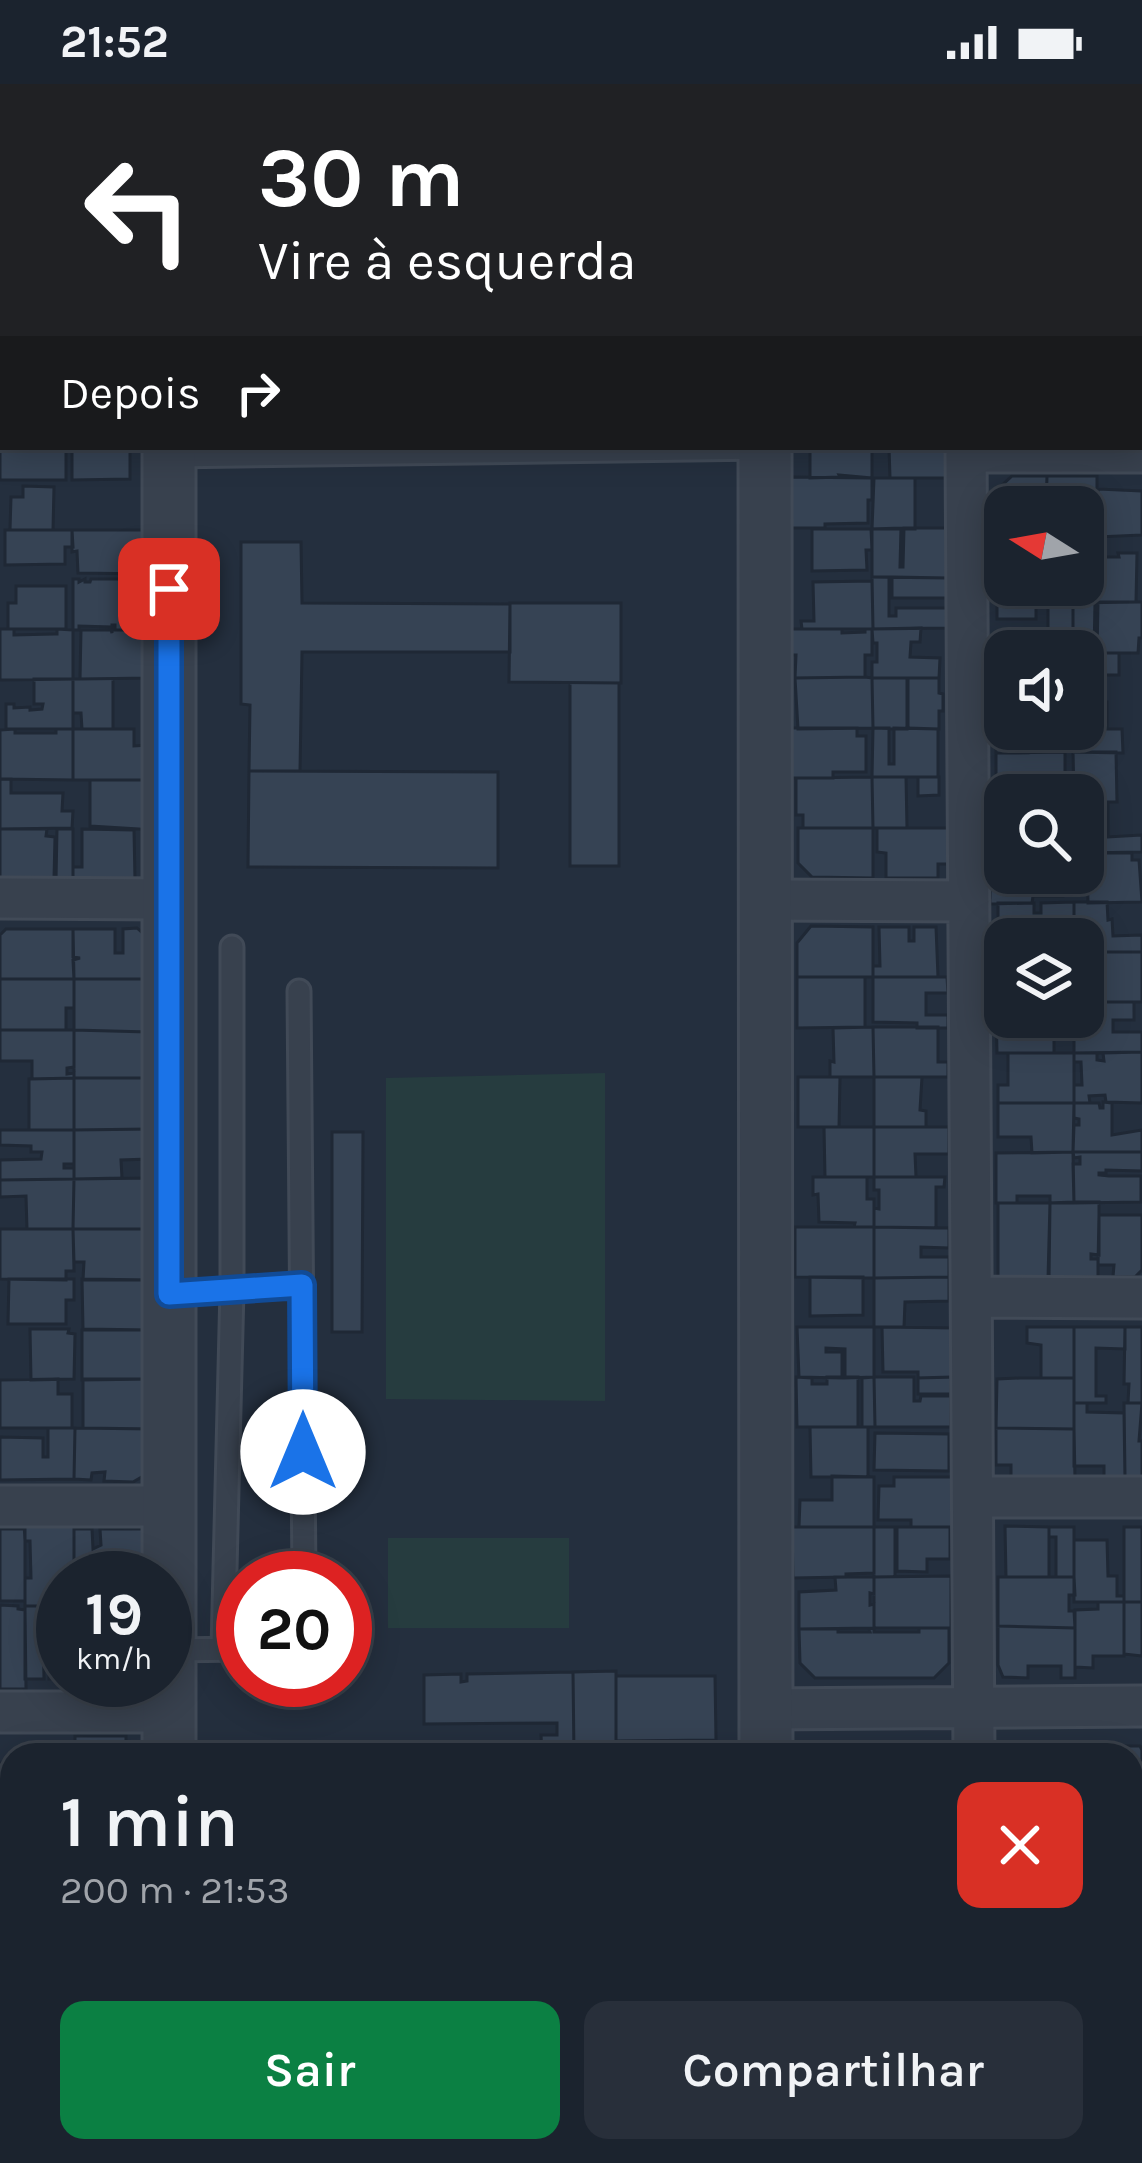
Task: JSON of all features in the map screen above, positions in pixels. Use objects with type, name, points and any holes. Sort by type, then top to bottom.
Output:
[{"type":"street","points":[[765,450],[766,1732],[974,1707],[1142,1706]]},
{"type":"street","points":[[974,1743],[966,450],[1142,452]]},
{"type":"street","points":[[169,452],[169,1551]]},
{"type":"street","points":[[0,898],[169,899]]},
{"type":"street","points":[[766,899],[969,901]]},
{"type":"street","points":[[972,1297],[1142,1298]]},
{"type":"street","points":[[973,1497],[1142,1497]]},
{"type":"street","points":[[0,1506],[169,1506]]},
{"type":"street","points":[[0,1712],[169,1734]]},
{"type":"lane","points":[[169,452],[467,450]]},
{"type":"lane","points":[[232,946],[233,1551]]},
{"type":"lane","points":[[299,991],[304,1551]]},
{"type":"lane","points":[[169,1294],[302,1285]]},
{"type":"green space","points":[[605,1073],[605,1401],[386,1399],[386,1078]]},
{"type":"green space","points":[[388,1538],[569,1538],[569,1628],[388,1628]]},
{"type":"building","points":[[0,450],[66,450],[66,480],[0,480]]},
{"type":"building","points":[[72,450],[130,450],[130,479],[72,480]]},
{"type":"building","points":[[810,450],[872,450],[872,478],[810,478]]},
{"type":"building","points":[[889,450],[948,450],[948,478],[890,478]]},
{"type":"building","points":[[1012,476],[1047,476],[1047,486],[1001,486]]},
{"type":"building","points":[[1047,476],[1097,476],[1097,486],[1047,486]]},
{"type":"building","points":[[789,477],[872,478],[868,523],[789,528]]},
{"type":"building","points":[[874,478],[915,478],[915,529],[872,529]]},
{"type":"building","points":[[23,486],[54,487],[53,530],[10,530],[11,497],[23,497]]},
{"type":"building","points":[[1104,489],[1142,491],[1142,535],[1104,537]]},
{"type":"building","points":[[901,528],[900,567],[904,528],[947,528],[947,578],[872,577],[872,529]]},
{"type":"building","points":[[812,529],[871,529],[867,570],[812,571]]},
{"type":"building","points":[[5,530],[72,530],[73,547],[65,547],[65,564],[5,565]]},
{"type":"building","points":[[72,530],[151,530],[151,574],[78,573]]},
{"type":"building","points":[[241,542],[301,542],[302,603],[510,604],[510,652],[302,652],[300,771],[249,771],[250,705],[241,704]]},
{"type":"building","points":[[1137,553],[1136,602],[1104,603],[1104,557]]},
{"type":"building","points":[[872,577],[889,577],[889,616],[896,616],[896,608],[947,608],[947,628],[873,629]]},
{"type":"building","points":[[892,577],[947,578],[947,598],[892,598]]},
{"type":"building","points":[[73,579],[148,579],[148,630],[115,630],[112,625],[73,630]]},
{"type":"building","points":[[872,581],[873,629],[802,629],[801,621],[814,621],[813,582]]},
{"type":"building","points":[[16,586],[66,586],[66,629],[8,629],[8,603],[16,603]]},
{"type":"building","points":[[1104,602],[1142,602],[1138,653],[1104,653],[1104,630],[1097,630],[1098,606]]},
{"type":"building","points":[[510,603],[621,603],[621,683],[509,682]]},
{"type":"building","points":[[997,606],[1036,606],[1036,619],[997,619]]},
{"type":"building","points":[[1048,606],[1073,606],[1073,630],[1048,630]]},
{"type":"building","points":[[1073,606],[1095,606],[1094,630],[1073,630]]},
{"type":"building","points":[[921,628],[920,642],[911,642],[910,657],[940,658],[939,678],[872,678],[877,643],[873,643],[872,629]]},
{"type":"building","points":[[0,629],[14,629],[14,635],[73,630],[73,679],[0,680]]},
{"type":"building","points":[[791,629],[842,629],[842,633],[872,629],[872,655],[865,655],[865,677],[795,678]]},
{"type":"building","points":[[81,630],[151,630],[150,678],[80,679]]},
{"type":"building","points":[[1104,653],[1119,653],[1119,675],[1104,675]]},
{"type":"building","points":[[795,678],[872,678],[873,728],[798,729]]},
{"type":"building","points":[[872,678],[907,678],[907,729],[873,728]]},
{"type":"building","points":[[908,678],[939,678],[943,711],[939,711],[939,729],[908,728]]},
{"type":"building","points":[[34,679],[73,679],[73,729],[6,729],[6,704],[42,709],[43,704],[34,704]]},
{"type":"building","points":[[73,679],[113,679],[113,729],[82,729],[81,713],[73,713]]},
{"type":"building","points":[[570,683],[619,683],[619,866],[570,866]]},
{"type":"building","points":[[1107,702],[1107,729],[1122,729],[1123,753],[1073,752],[1104,750]]},
{"type":"building","points":[[791,728],[857,728],[857,736],[866,736],[866,772],[791,778]]},
{"type":"building","points":[[873,728],[889,728],[889,764],[894,764],[894,728],[938,729],[938,777],[872,777]]},
{"type":"building","points":[[15,729],[15,733],[56,733],[56,729],[73,729],[73,780],[0,779],[0,730]]},
{"type":"building","points":[[73,729],[134,729],[134,746],[150,745],[148,780],[73,780]]},
{"type":"building","points":[[996,750],[1028,750],[1028,753]]},
{"type":"building","points":[[1065,752],[1065,774],[996,774],[996,753]]},
{"type":"building","points":[[1073,752],[1116,752],[1117,802],[1104,802],[1104,774],[1074,774]]},
{"type":"building","points":[[249,771],[498,772],[498,868],[248,867]]},
{"type":"building","points":[[872,777],[873,828],[803,828],[803,815],[796,815],[796,778]]},
{"type":"building","points":[[872,777],[906,777],[907,828],[873,828]]},
{"type":"building","points":[[918,777],[939,777],[939,795],[918,796]]},
{"type":"building","points":[[0,779],[11,779],[11,793],[63,793],[62,811],[73,811],[72,828],[0,829]]},
{"type":"building","points":[[90,780],[155,780],[155,830],[90,826]]},
{"type":"building","points":[[1104,802],[1108,802],[1108,837],[1142,835],[1142,852],[1104,853]]},
{"type":"building","points":[[798,828],[873,828],[873,878],[812,877],[798,863]]},
{"type":"building","points":[[877,828],[949,828],[950,864],[938,864],[938,878],[886,878],[886,853],[877,852]]},
{"type":"building","points":[[0,829],[47,829],[46,836],[55,837],[54,879],[0,879]]},
{"type":"building","points":[[57,829],[73,829],[73,879],[56,879]]},
{"type":"building","points":[[82,829],[134,830],[135,880],[73,879],[73,867],[82,867]]},
{"type":"building","points":[[1104,853],[1132,853],[1132,860],[1139,860],[1142,902],[1088,903],[1088,894],[1104,894]]},
{"type":"building","points":[[990,894],[1063,894],[1033,896],[1032,903],[990,904]]},
{"type":"building","points":[[1074,902],[1074,918],[998,918],[998,903],[1034,903],[1034,913],[1041,913],[1041,903]]},
{"type":"building","points":[[1074,902],[1107,902],[1113,936],[1142,935],[1142,952],[1104,952],[1104,918],[1074,918]]},
{"type":"building","points":[[811,926],[873,927],[873,977],[797,977],[797,943]]},
{"type":"building","points":[[879,927],[909,927],[909,941],[914,941],[914,927],[936,927],[938,977],[873,977],[873,966],[880,966]]},
{"type":"building","points":[[137,928],[148,938],[148,979],[74,979],[73,960],[80,958],[73,957],[73,929],[115,929],[115,953],[123,953],[123,929]]},
{"type":"building","points":[[6,929],[73,929],[74,979],[0,979],[0,935]]},
{"type":"building","points":[[1104,952],[1142,952],[1142,1002],[1104,1002]]},
{"type":"building","points":[[797,977],[865,977],[865,1027],[797,1028]]},
{"type":"building","points":[[873,977],[947,977],[948,993],[926,993],[926,1015],[948,1015],[948,1028],[873,1022]]},
{"type":"building","points":[[0,979],[74,979],[74,1008],[66,1008],[66,1030],[0,1030]]},
{"type":"building","points":[[74,979],[148,979],[148,1032],[74,1030]]},
{"type":"building","points":[[1104,1002],[1134,1002],[1134,1020],[1113,1020],[1113,1032],[1142,1032],[1142,1052],[1074,1053],[1074,1038],[1104,1038]]},
{"type":"building","points":[[873,1027],[938,1027],[938,1062],[948,1062],[948,1077],[874,1077]]},
{"type":"building","points":[[873,1027],[874,1077],[830,1077],[833,1028]]},
{"type":"building","points":[[0,1030],[74,1030],[74,1067],[67,1068],[67,1074],[74,1073],[74,1078],[32,1079],[32,1061],[0,1061]]},
{"type":"building","points":[[74,1030],[148,1032],[147,1078],[74,1078]]},
{"type":"building","points":[[997,1038],[1054,1038],[1054,1053],[997,1053]]},
{"type":"building","points":[[1142,1052],[1142,1103],[1106,1102],[1105,1095],[1089,1096],[1090,1103],[1074,1103],[1074,1085],[1082,1085],[1081,1062],[1074,1062],[1074,1053],[1097,1053],[1097,1060],[1104,1061],[1103,1053]]},
{"type":"building","points":[[1008,1053],[1074,1053],[1074,1103],[998,1103],[998,1085],[1008,1085]]},
{"type":"building","points":[[798,1077],[840,1077],[839,1127],[798,1127]]},
{"type":"building","points":[[874,1077],[922,1077],[920,1110],[926,1111],[926,1127],[874,1127]]},
{"type":"building","points":[[74,1078],[74,1130],[29,1130],[29,1079]]},
{"type":"building","points":[[74,1078],[155,1078],[152,1129],[74,1130]]},
{"type":"building","points":[[1103,1102],[1112,1103],[1112,1135],[1142,1130],[1142,1152],[1073,1152],[1074,1125],[1079,1125],[1074,1103],[1099,1103],[1103,1108]]},
{"type":"building","points":[[998,1103],[1074,1103],[1073,1152],[1032,1153],[1031,1137],[998,1137]]},
{"type":"building","points":[[824,1127],[874,1127],[874,1177],[825,1177]]},
{"type":"building","points":[[874,1127],[949,1127],[949,1154],[915,1154],[916,1177],[874,1177]]},
{"type":"building","points":[[148,1129],[149,1159],[121,1160],[122,1178],[74,1179],[74,1130]]},
{"type":"building","points":[[0,1130],[74,1130],[74,1164],[64,1164],[64,1168],[74,1168],[74,1179],[0,1180],[0,1160],[41,1159],[42,1152],[31,1152],[31,1146],[0,1145]]},
{"type":"building","points":[[332,1132],[363,1132],[362,1332],[332,1332]]},
{"type":"building","points":[[1073,1152],[1074,1203],[1050,1203],[1050,1196],[1017,1196],[1017,1203],[996,1203],[996,1153]]},
{"type":"building","points":[[1073,1152],[1142,1152],[1142,1171],[1099,1173],[1141,1176],[1141,1202],[1074,1203],[1073,1164],[1080,1164],[1080,1157],[1074,1158]]},
{"type":"building","points":[[813,1177],[867,1177],[867,1199],[874,1199],[874,1227],[819,1222]]},
{"type":"building","points":[[874,1177],[945,1177],[944,1187],[936,1187],[936,1228],[874,1227],[879,1190],[874,1190]]},
{"type":"building","points":[[152,1178],[152,1229],[73,1229],[74,1179]]},
{"type":"building","points":[[74,1179],[73,1229],[27,1229],[26,1196],[0,1197],[0,1180]]},
{"type":"building","points":[[1099,1202],[1099,1255],[1091,1254],[1091,1259],[1098,1259],[1098,1277],[1049,1278],[1050,1203]]},
{"type":"building","points":[[998,1203],[1050,1203],[1048,1279],[998,1280]]},
{"type":"building","points":[[1099,1215],[1142,1215],[1142,1270],[1135,1277],[1113,1277],[1114,1265],[1098,1265]]},
{"type":"building","points":[[795,1227],[874,1227],[874,1278],[795,1277]]},
{"type":"building","points":[[874,1227],[949,1228],[949,1248],[921,1247],[921,1257],[949,1257],[949,1277],[874,1278]]},
{"type":"building","points":[[0,1229],[73,1229],[74,1271],[66,1271],[66,1280],[0,1279]]},
{"type":"building","points":[[73,1229],[150,1229],[151,1280],[83,1280],[84,1262],[74,1262]]},
{"type":"building","points":[[810,1277],[863,1277],[863,1315],[810,1316]]},
{"type":"building","points":[[949,1277],[949,1301],[905,1302],[904,1327],[874,1327],[874,1278]]},
{"type":"building","points":[[9,1279],[74,1279],[74,1300],[66,1300],[66,1324],[8,1324]]},
{"type":"building","points":[[82,1279],[151,1280],[152,1330],[83,1329]]},
{"type":"building","points":[[797,1327],[874,1327],[874,1377],[845,1378],[845,1349],[826,1348],[826,1352],[842,1352],[842,1378],[799,1377]]},
{"type":"building","points":[[882,1327],[955,1328],[956,1377],[883,1372]]},
{"type":"building","points":[[1027,1327],[1074,1327],[1074,1378],[1041,1378],[1041,1345],[1027,1343]]},
{"type":"building","points":[[1074,1327],[1125,1327],[1125,1349],[1096,1348],[1096,1396],[1106,1396],[1106,1403],[1074,1403]]},
{"type":"building","points":[[1125,1327],[1142,1327],[1142,1403],[1128,1403]]},
{"type":"building","points":[[30,1329],[69,1329],[68,1333],[75,1334],[74,1379],[31,1380]]},
{"type":"building","points":[[82,1330],[152,1330],[152,1379],[82,1380]]},
{"type":"building","points":[[796,1377],[827,1384],[827,1377],[858,1377],[858,1427],[797,1427]]},
{"type":"building","points":[[874,1377],[914,1377],[914,1401],[921,1396],[951,1396],[951,1427],[875,1427]]},
{"type":"building","points":[[874,1377],[875,1427],[862,1427],[862,1378]]},
{"type":"building","points":[[951,1377],[951,1394],[918,1394],[918,1378]]},
{"type":"building","points":[[1074,1378],[1074,1429],[996,1428],[997,1379]]},
{"type":"building","points":[[58,1379],[58,1394],[72,1394],[72,1428],[0,1428],[0,1380]]},
{"type":"building","points":[[83,1379],[156,1379],[156,1429],[83,1428]]},
{"type":"building","points":[[1074,1403],[1087,1403],[1087,1412],[1124,1413],[1125,1479],[1104,1480],[1104,1466],[1074,1466]]},
{"type":"building","points":[[1124,1403],[1142,1403],[1142,1477],[1125,1477]]},
{"type":"building","points":[[810,1427],[868,1427],[868,1477],[811,1477]]},
{"type":"building","points":[[48,1428],[75,1428],[74,1479],[0,1480],[0,1437],[43,1438],[43,1457],[48,1457]]},
{"type":"building","points":[[75,1428],[152,1429],[152,1471],[133,1482],[104,1481],[105,1472],[92,1473],[91,1480],[74,1479]]},
{"type":"building","points":[[996,1428],[1074,1429],[1075,1479],[1011,1480],[1011,1465],[996,1465]]},
{"type":"building","points":[[875,1433],[949,1434],[949,1471],[874,1470]]},
{"type":"building","points":[[832,1476],[874,1477],[874,1527],[799,1527],[800,1500],[832,1500]]},
{"type":"building","points":[[894,1477],[956,1477],[954,1527],[911,1527],[911,1520],[878,1520],[879,1486],[894,1486]]},
{"type":"building","points":[[24,1522],[74,1522],[74,1551],[36,1551],[36,1606],[25,1606],[25,1578],[31,1578],[30,1541],[25,1541]]},
{"type":"building","points":[[1005,1526],[1049,1527],[1049,1577],[1006,1577]]},
{"type":"building","points":[[792,1527],[874,1527],[874,1573],[793,1578]]},
{"type":"building","points":[[874,1527],[895,1527],[895,1577],[874,1577]]},
{"type":"building","points":[[897,1527],[950,1527],[950,1559],[927,1559],[927,1572],[897,1571]]},
{"type":"building","points":[[1049,1527],[1074,1527],[1074,1577],[1056,1577],[1056,1537],[1049,1537]]},
{"type":"building","points":[[1124,1527],[1142,1527],[1142,1602],[1124,1602]]},
{"type":"building","points":[[0,1529],[25,1529],[25,1601],[0,1601]]},
{"type":"building","points":[[74,1529],[92,1529],[93,1549],[101,1545],[100,1529],[150,1529],[150,1551],[74,1551]]},
{"type":"building","points":[[1074,1540],[1107,1540],[1108,1576],[1117,1576],[1117,1596],[1124,1596],[1124,1602],[1074,1602]]},
{"type":"building","points":[[951,1576],[951,1628],[874,1628],[874,1577]]},
{"type":"building","points":[[835,1577],[874,1577],[870,1605],[874,1604],[874,1628],[799,1629],[799,1592],[836,1590]]},
{"type":"building","points":[[998,1577],[1074,1577],[1075,1595],[1069,1595],[1069,1611],[1074,1611],[1075,1628],[998,1626]]},
{"type":"building","points":[[1098,1602],[1124,1602],[1124,1656],[1093,1656],[1093,1668],[1075,1667],[1075,1610],[1098,1609]]},
{"type":"building","points":[[1124,1602],[1142,1602],[1142,1656],[1124,1654]]},
{"type":"building","points":[[0,1605],[25,1610],[26,1689],[0,1689]]},
{"type":"building","points":[[25,1606],[36,1606],[36,1679],[25,1679]]},
{"type":"building","points":[[998,1626],[1075,1628],[1075,1678],[1061,1678],[1061,1666],[1028,1666],[1028,1678],[1003,1677],[998,1665]]},
{"type":"building","points":[[874,1628],[874,1632],[919,1632],[919,1628],[949,1628],[949,1663],[934,1678],[815,1678],[800,1663],[799,1629],[870,1632]]},
{"type":"building","points":[[616,1671],[616,1743],[574,1743],[573,1672]]},
{"type":"building","points":[[573,1672],[574,1743],[541,1743],[541,1735],[557,1735],[557,1723],[424,1724],[424,1675],[461,1674],[461,1682],[467,1681],[467,1674]]},
{"type":"building","points":[[616,1676],[715,1676],[716,1740],[616,1741]]},
{"type":"building","points":[[75,1736],[126,1736],[126,1743],[75,1743]]},
{"type":"route","points":[[169,589],[169,1294],[302,1285],[303,1452]]}]
